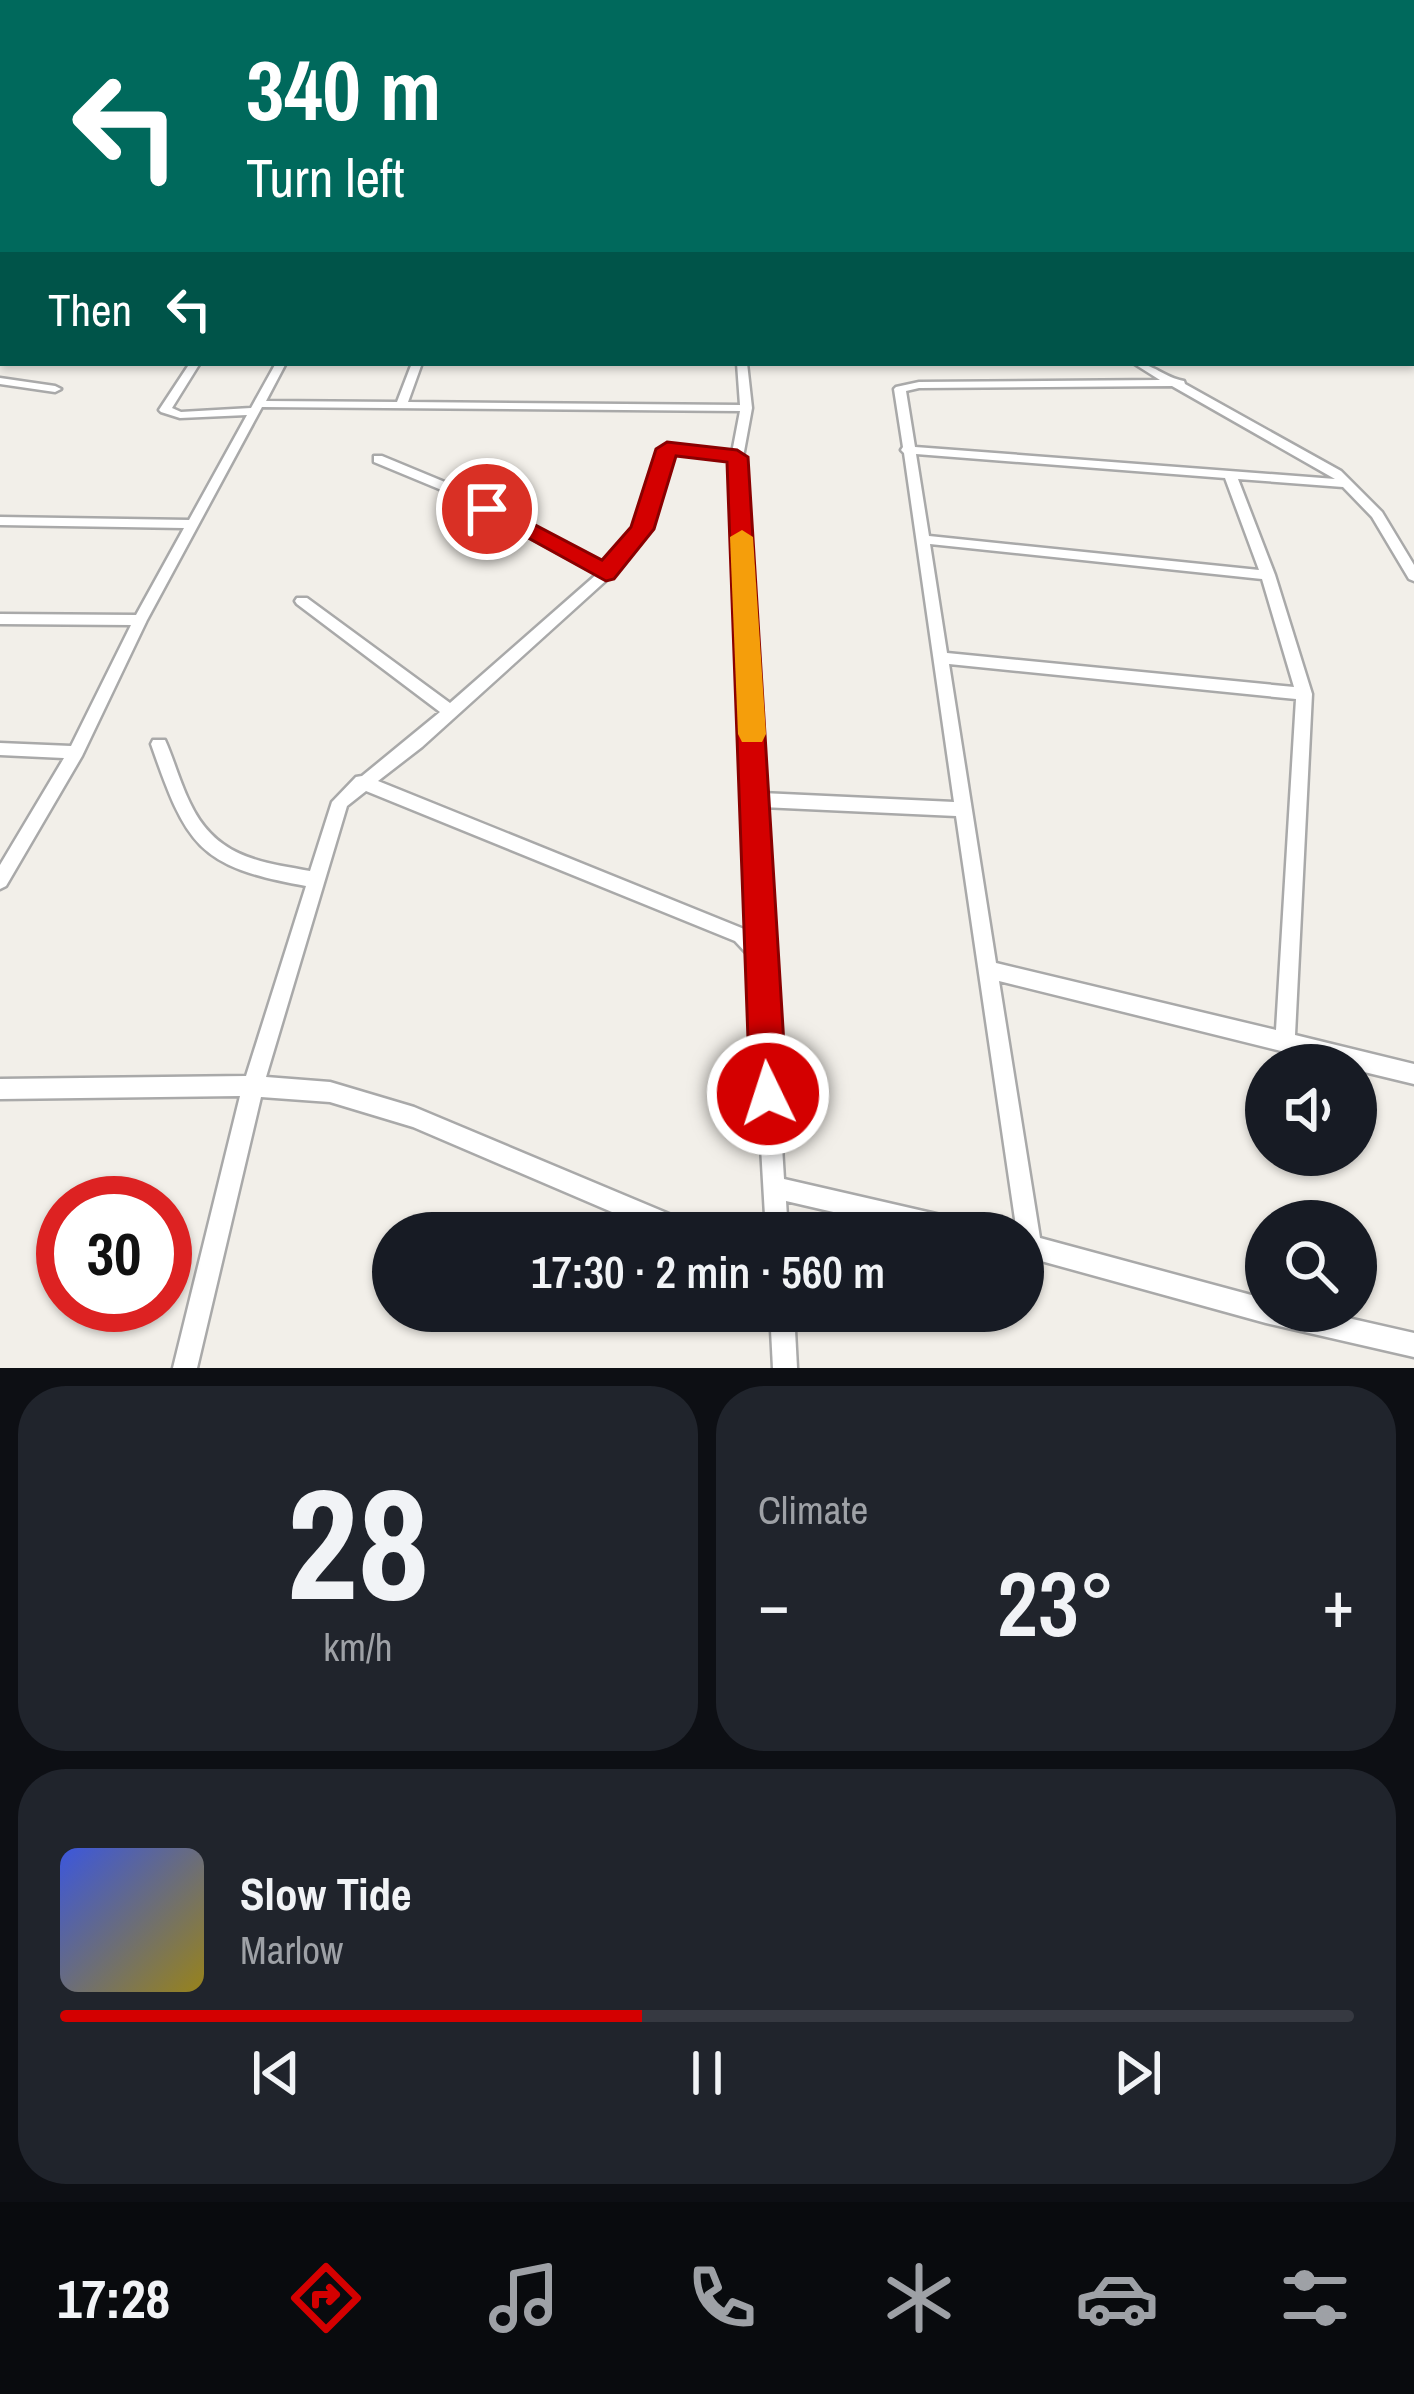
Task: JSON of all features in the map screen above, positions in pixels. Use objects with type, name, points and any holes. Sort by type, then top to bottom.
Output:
[{"type":"street","points":[[193,366],[165,410],[180,415],[258,407],[402,404],[746,407]]},
{"type":"street","points":[[0,881],[76,752],[140,620],[279,366]]},
{"type":"street","points":[[402,404],[416,366]]},
{"type":"street","points":[[742,366],[746,407],[737,457],[776,1212]]},
{"type":"street","points":[[1145,366],[1180,382],[1348,484],[1377,515],[1414,576]]},
{"type":"street","points":[[0,381],[55,389]]},
{"type":"street","points":[[1021,1212],[899,396],[906,386],[1180,382]]},
{"type":"street","points":[[185,1368],[253,1086],[340,802],[451,712],[606,573],[642,529],[667,449],[737,457]]},
{"type":"street","points":[[907,450],[1348,484]]},
{"type":"street","points":[[378,459],[448,488],[606,573]]},
{"type":"street","points":[[1230,475],[1268,575],[1304,694],[1285,1041]]},
{"type":"street","points":[[0,521],[193,524]]},
{"type":"street","points":[[921,539],[1268,575]]},
{"type":"street","points":[[302,601],[451,712]]},
{"type":"street","points":[[0,619],[140,620]]},
{"type":"street","points":[[939,658],[1304,694]]},
{"type":"street","points":[[159,744],[195,834],[218,855],[254,870],[317,880]]},
{"type":"street","points":[[0,749],[76,752]]},
{"type":"street","points":[[362,782],[741,935],[759,955]]},
{"type":"street","points":[[756,800],[962,809]]},
{"type":"street","points":[[987,969],[1414,1074]]},
{"type":"street","points":[[0,1089],[253,1086],[330,1092],[414,1117],[639,1212]]},
{"type":"street","points":[[774,1187],[881,1212]]},
{"type":"street","points":[[1044,1251],[1245,1305]]},
{"type":"street","points":[[783,1332],[785,1368]]},
{"type":"street","points":[[1357,1332],[1414,1345]]},
{"type":"slow traffic","points":[[742,537],[752,734]]},
{"type":"route","points":[[487,509],[606,573],[642,529],[667,449],[737,457],[768,1094]]}]
